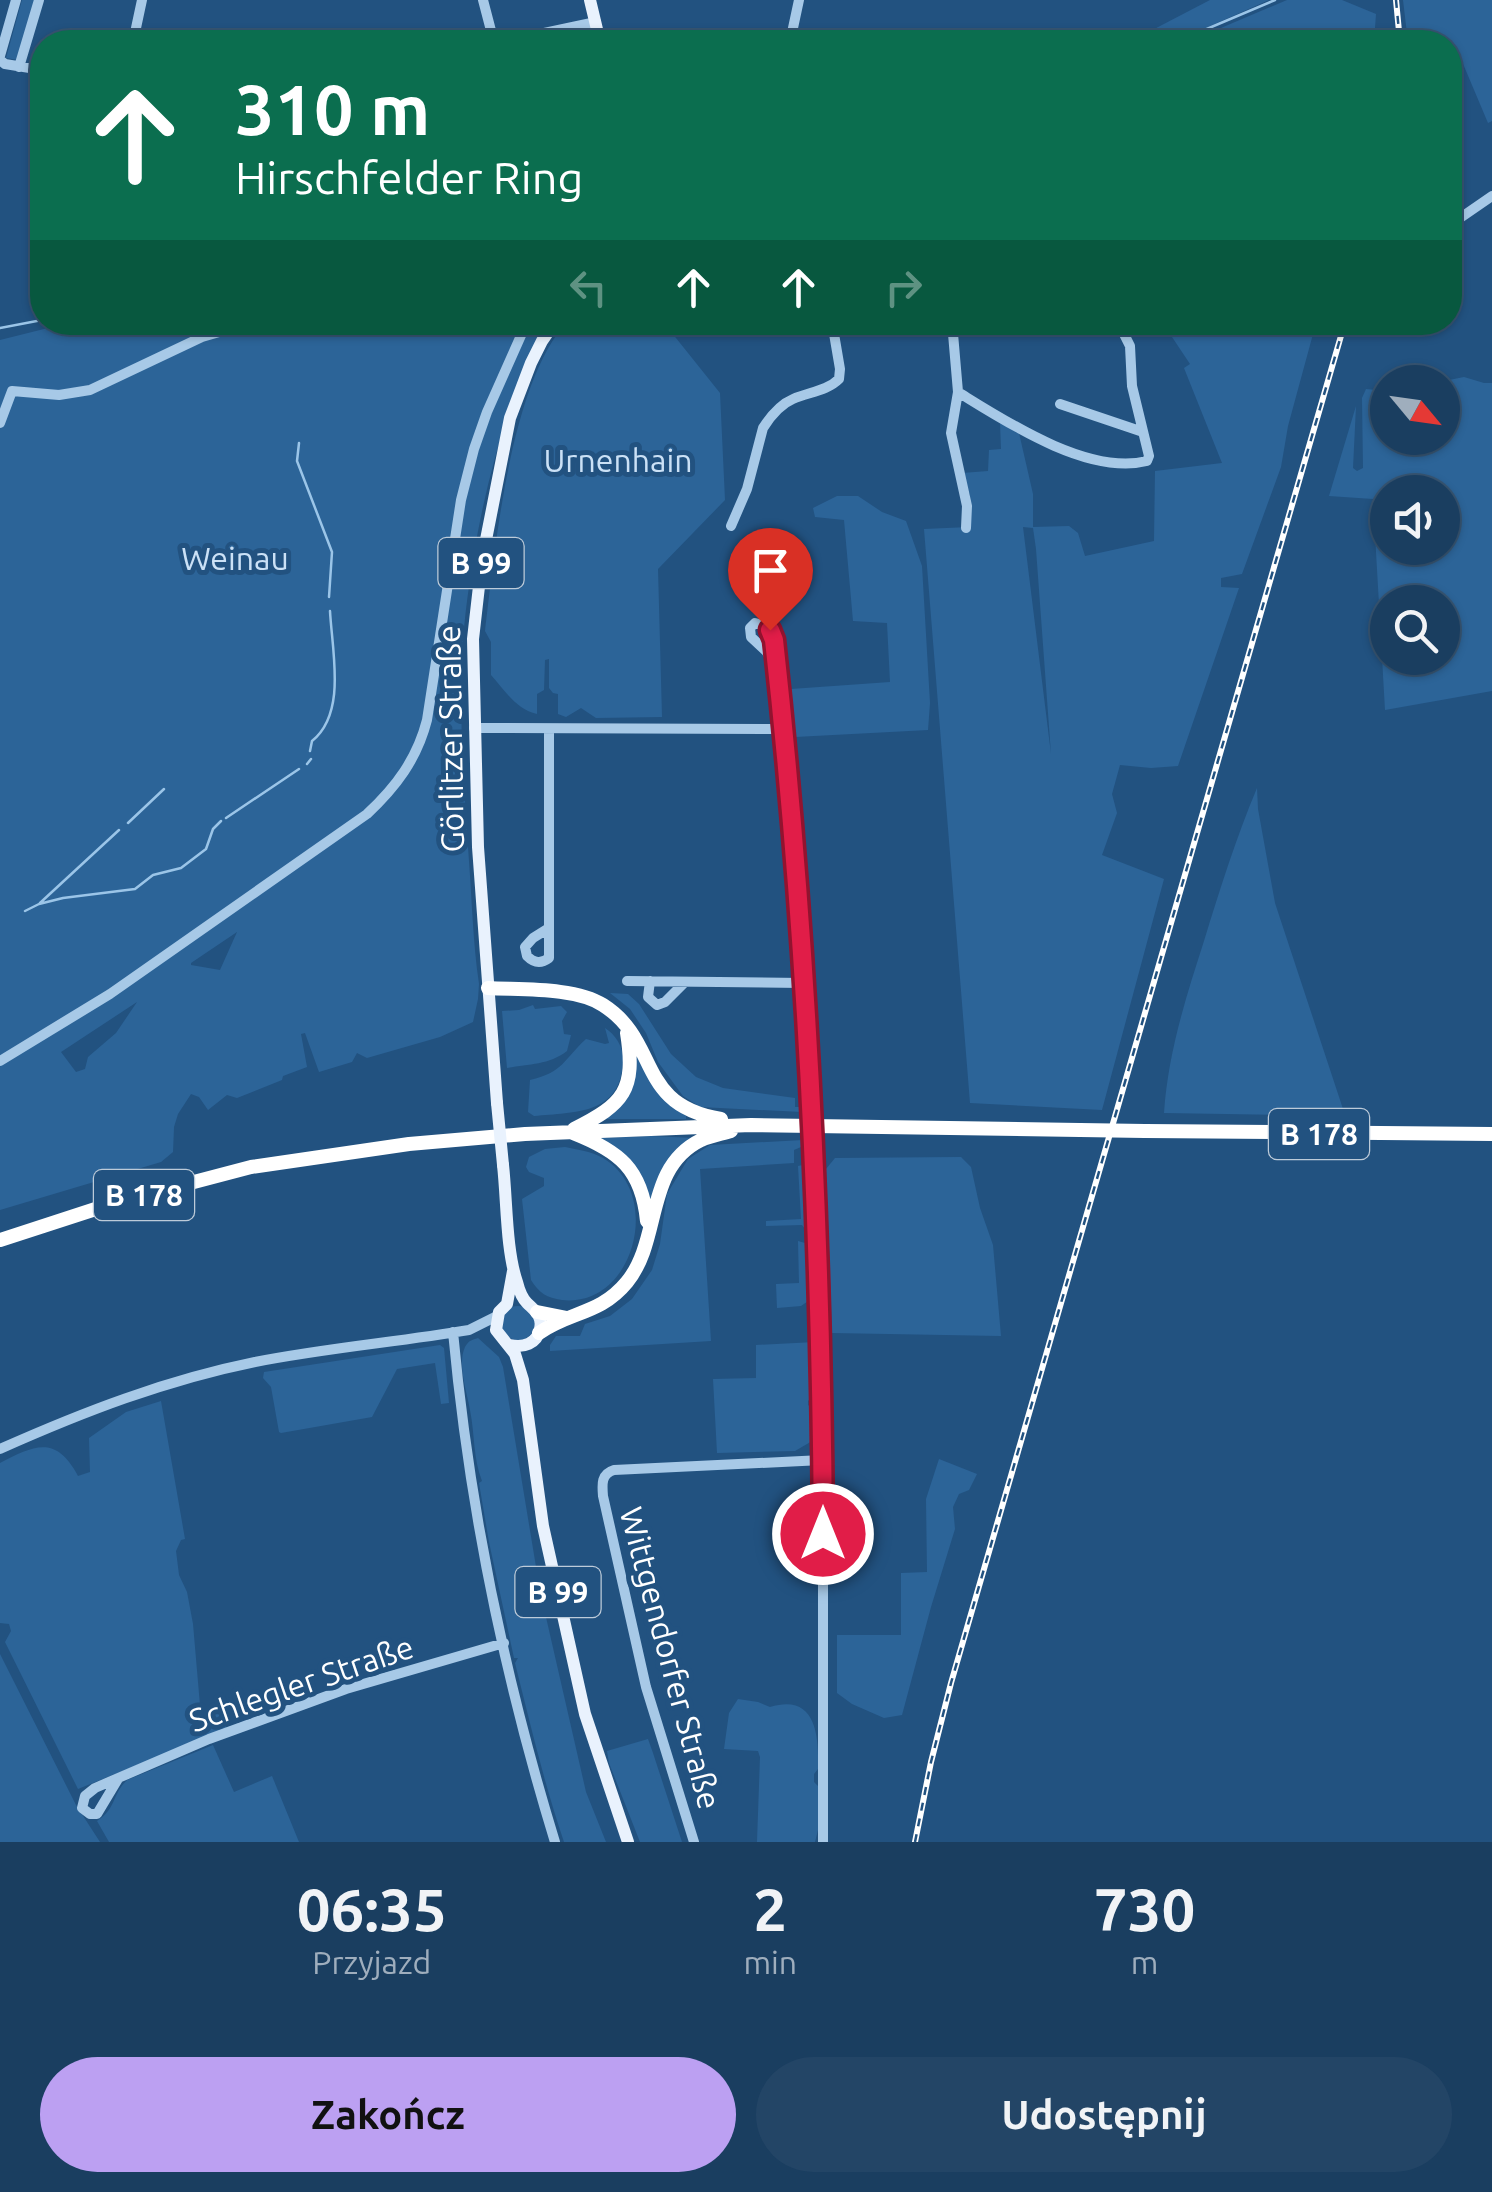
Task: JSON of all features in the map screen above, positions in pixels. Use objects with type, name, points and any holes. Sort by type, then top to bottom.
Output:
[{"type":"highway","points":[[488,988],[578,995],[603,1004],[626,1027],[668,1098],[702,1116],[751,1124]]},
{"type":"highway","points":[[568,1132],[616,1103],[626,1088],[631,1069],[626,1027]]},
{"type":"highway","points":[[534,1338],[568,1318],[596,1308],[624,1286],[644,1255],[660,1186],[684,1152],[704,1138],[751,1124]]},
{"type":"highway","name":"B 178","points":[[0,1240],[128,1199],[251,1168],[409,1144],[568,1132],[751,1124],[1492,1134]]},
{"type":"highway","points":[[568,1132],[601,1144],[632,1170],[646,1209],[649,1236]]},
{"type":"highway","points":[[531,1307],[568,1318]]},
{"type":"main road","points":[[590,0],[598,30]]},
{"type":"main road","name":"Görlitzer Straße","points":[[488,988],[478,847],[475,610],[504,445],[520,390],[546,335]]},
{"type":"main road","name":"B 99","points":[[488,988],[513,1271],[507,1304]]},
{"type":"main road","name":"B 99","points":[[513,1271],[531,1307]]},
{"type":"main road","points":[[513,1302],[531,1307],[541,1322],[534,1338],[517,1347],[510,1345],[498,1335],[497,1316],[513,1302]]},
{"type":"main road","name":"B 99","points":[[524,1380],[534,1338]]},
{"type":"main road","name":"B 99","points":[[510,1345],[524,1380],[543,1526],[585,1714],[628,1842]]},
{"type":"street","points":[[16,0],[0,58],[5,64],[30,68]]},
{"type":"street","points":[[31,30],[40,0]]},
{"type":"street","points":[[136,30],[142,0]]},
{"type":"street","points":[[483,0],[491,30]]},
{"type":"street","points":[[792,30],[798,0]]},
{"type":"street","points":[[558,30],[596,22]]},
{"type":"street","points":[[19,67],[30,32]]},
{"type":"street","points":[[1462,217],[1492,196]]},
{"type":"street","points":[[0,423],[12,391],[58,394],[90,390],[209,335]]},
{"type":"street","points":[[0,1062],[110,994],[354,824],[389,794],[408,768],[427,720],[461,500],[474,448],[521,335]]},
{"type":"street","points":[[732,526],[748,489],[762,428],[789,400],[830,387],[839,378],[834,335]]},
{"type":"street","points":[[953,335],[958,392],[951,432],[967,506],[966,528]]},
{"type":"street","points":[[958,392],[1022,432],[1095,459],[1119,463],[1146,461],[1144,432],[1132,386],[1130,346],[1124,335]]},
{"type":"street","points":[[1060,404],[1144,432]]},
{"type":"street","points":[[776,664],[813,1149],[822,1460],[823,1842]]},
{"type":"street","points":[[474,728],[783,729]]},
{"type":"street","points":[[548,730],[549,928]]},
{"type":"street","points":[[650,981],[648,998],[657,1005],[685,982]]},
{"type":"street","points":[[627,982],[803,983]]},
{"type":"street","points":[[469,1330],[497,1316]]},
{"type":"street","points":[[0,1448],[172,1382],[258,1362],[469,1330],[498,1335]]},
{"type":"street","points":[[453,1332],[474,1506],[529,1758],[556,1842]]},
{"type":"street","name":"Wittgendorfer Straße","points":[[694,1842],[646,1688],[602,1486],[604,1476],[614,1470],[822,1460]]},
{"type":"street","name":"Schlegler Straße","points":[[118,1778],[209,1739],[346,1689],[504,1643]]},
{"type":"green space","points":[[22,0],[36,0],[18,60],[6,58]]},
{"type":"green space","points":[[1210,0],[1269,0],[1201,30],[1152,30]]},
{"type":"green space","points":[[1287,0],[1342,0],[1376,14],[1375,30],[1216,30]]},
{"type":"green space","points":[[1403,0],[1492,0],[1492,121],[1488,123],[1462,61],[1462,30],[1407,30]]},
{"type":"green space","name":"Weinau","points":[[30,332],[541,335],[517,389],[495,458],[478,529],[467,601],[462,731],[479,984],[473,1022],[440,1037],[367,1058],[357,1053],[352,1062],[319,1072],[305,1033],[301,1034],[307,1067],[237,1098],[227,1095],[208,1110],[199,1097],[191,1094],[178,1114],[173,1152],[161,1162],[0,1210],[0,340]],"holes":[[[237,932],[220,970],[191,963]],[[137,1002],[116,1033],[88,1057],[85,1069],[76,1072],[61,1052]]]},
{"type":"green space","name":"Urnenhain","points":[[558,335],[674,335],[720,393],[725,500],[658,569],[662,717],[596,718],[581,708],[566,717],[558,714],[558,694],[549,688],[549,659],[545,660],[544,690],[537,694],[537,714],[517,704],[491,675],[491,642],[485,631],[500,513],[519,425],[548,349]]},
{"type":"green space","points":[[1171,335],[1313,335],[1281,467],[1242,574],[1221,578],[1221,587],[1239,588],[1178,766],[1120,765],[1112,794],[1117,813],[1102,855],[1164,879],[1102,1110],[970,1103],[924,529],[969,527],[970,495],[962,473],[988,471],[989,450],[1001,449],[1000,423],[1019,433],[1033,494],[1033,527],[1069,526],[1078,533],[1085,556],[1154,541],[1155,471],[1222,463],[1184,368],[1190,364]],"holes":[[[1023,527],[1033,528],[1051,754]]]},
{"type":"green space","points":[[1460,378],[1492,383],[1492,691],[1385,710],[1383,675],[1460,675],[1460,585],[1378,585],[1377,565],[1460,565],[1460,475],[1370,475],[1370,499],[1329,496],[1356,406],[1353,468],[1363,468],[1362,398],[1366,389],[1370,389],[1370,455],[1460,455]]},
{"type":"green space","points":[[837,496],[858,496],[882,512],[906,521],[922,566],[928,730],[795,737],[791,689],[890,682],[887,623],[853,621],[844,520],[815,517],[813,508]]},
{"type":"green space","points":[[1257,788],[1275,903],[1344,1112],[1164,1113],[1169,1069],[1184,1004]]},
{"type":"green space","points":[[610,993],[628,994],[639,1004],[671,1054],[696,1077],[723,1088],[795,1098],[795,1107],[802,1107],[802,1112],[700,1107],[683,1096],[658,1062],[630,1009]]},
{"type":"green space","points":[[533,1005],[535,1009],[561,1006],[567,1012],[562,1021],[564,1034],[571,1035],[567,1051],[546,1061],[507,1068],[502,1011]]},
{"type":"green space","points":[[605,1028],[613,1034],[623,1056],[614,1092],[605,1101],[580,1111],[534,1116],[528,1112],[530,1080],[557,1069],[586,1039],[609,1043]]},
{"type":"green space","points":[[636,1050],[656,1087],[686,1119],[607,1119]]},
{"type":"green space","points":[[600,1138],[694,1138],[665,1164],[651,1201]]},
{"type":"green space","points":[[803,1140],[801,1147],[794,1150],[794,1163],[700,1169],[711,1341],[550,1351],[556,1336],[580,1336],[585,1324],[610,1316],[632,1299],[652,1270],[667,1194],[688,1159],[710,1145]]},
{"type":"green space","points":[[565,1147],[603,1158],[622,1175],[632,1196],[636,1221],[623,1268],[607,1286],[587,1298],[562,1300],[544,1294],[531,1280],[522,1199],[544,1186],[544,1178],[526,1167],[529,1157],[545,1149]]},
{"type":"green space","points":[[961,1157],[971,1167],[993,1245],[1001,1336],[832,1333],[826,1169],[835,1158]]},
{"type":"green space","points":[[807,1164],[812,1223],[805,1229],[802,1225],[766,1226],[766,1221],[801,1219],[798,1166]]},
{"type":"green space","points":[[798,1241],[812,1245],[814,1297],[801,1306],[777,1308],[776,1284],[799,1283]]},
{"type":"green space","points":[[518,1306],[530,1311],[535,1323],[530,1335],[518,1340],[506,1335],[501,1323],[506,1311]]},
{"type":"green space","points":[[478,1338],[499,1357],[503,1367],[540,1591],[586,1792],[606,1842],[564,1842],[532,1730],[489,1542],[463,1378],[465,1347]]},
{"type":"green space","points":[[815,1342],[817,1390],[808,1405],[815,1412],[819,1437],[795,1451],[717,1453],[713,1379],[756,1378],[756,1345]]},
{"type":"green space","points":[[440,1345],[444,1348],[449,1403],[441,1404],[435,1363],[397,1369],[372,1417],[279,1432],[271,1387],[263,1378],[264,1372]]},
{"type":"green space","points":[[161,1401],[185,1539],[176,1551],[193,1624],[201,1717],[219,1711],[227,1729],[78,1789],[5,1642],[11,1631],[9,1624],[0,1623],[0,1463],[44,1447],[61,1454],[78,1476],[90,1472],[89,1438],[126,1412]]},
{"type":"green space","points":[[939,1459],[977,1474],[953,1507],[955,1529],[902,1715],[884,1718],[837,1693],[837,1635],[901,1635],[901,1573],[927,1572],[926,1499]]},
{"type":"green space","points":[[0,1654],[76,1805],[100,1842],[0,1842]]},
{"type":"green space","points":[[738,1699],[770,1707],[797,1706],[812,1720],[818,1756],[814,1782],[819,1787],[815,1842],[757,1842],[758,1751],[724,1749],[729,1713]]},
{"type":"green space","points":[[648,1739],[682,1842],[640,1842],[609,1763],[607,1751]]},
{"type":"green space","points":[[213,1745],[234,1792],[272,1776],[299,1842],[109,1842],[97,1821],[127,1780]]},
{"type":"waterway","points":[[1204,30],[1275,0]]},
{"type":"waterway","points":[[0,328],[30,322]]},
{"type":"waterway","points":[[299,443],[297,461],[332,552],[329,597]]},
{"type":"waterway","points":[[310,751],[334,698],[330,611]]},
{"type":"waterway","points":[[307,764],[311,759]]},
{"type":"waterway","points":[[226,818],[299,769]]},
{"type":"waterway","points":[[128,823],[164,789]]},
{"type":"waterway","points":[[25,911],[63,898],[135,889],[153,875],[181,868],[206,849],[213,829],[221,821]]},
{"type":"waterway","points":[[40,903],[119,830]]},
{"type":"railway","points":[[1396,0],[1399,30]]},
{"type":"railway","points":[[915,1842],[951,1683],[1341,335]]},
{"type":"route","points":[[770,630],[783,729],[812,1128],[823,1534]]}]
